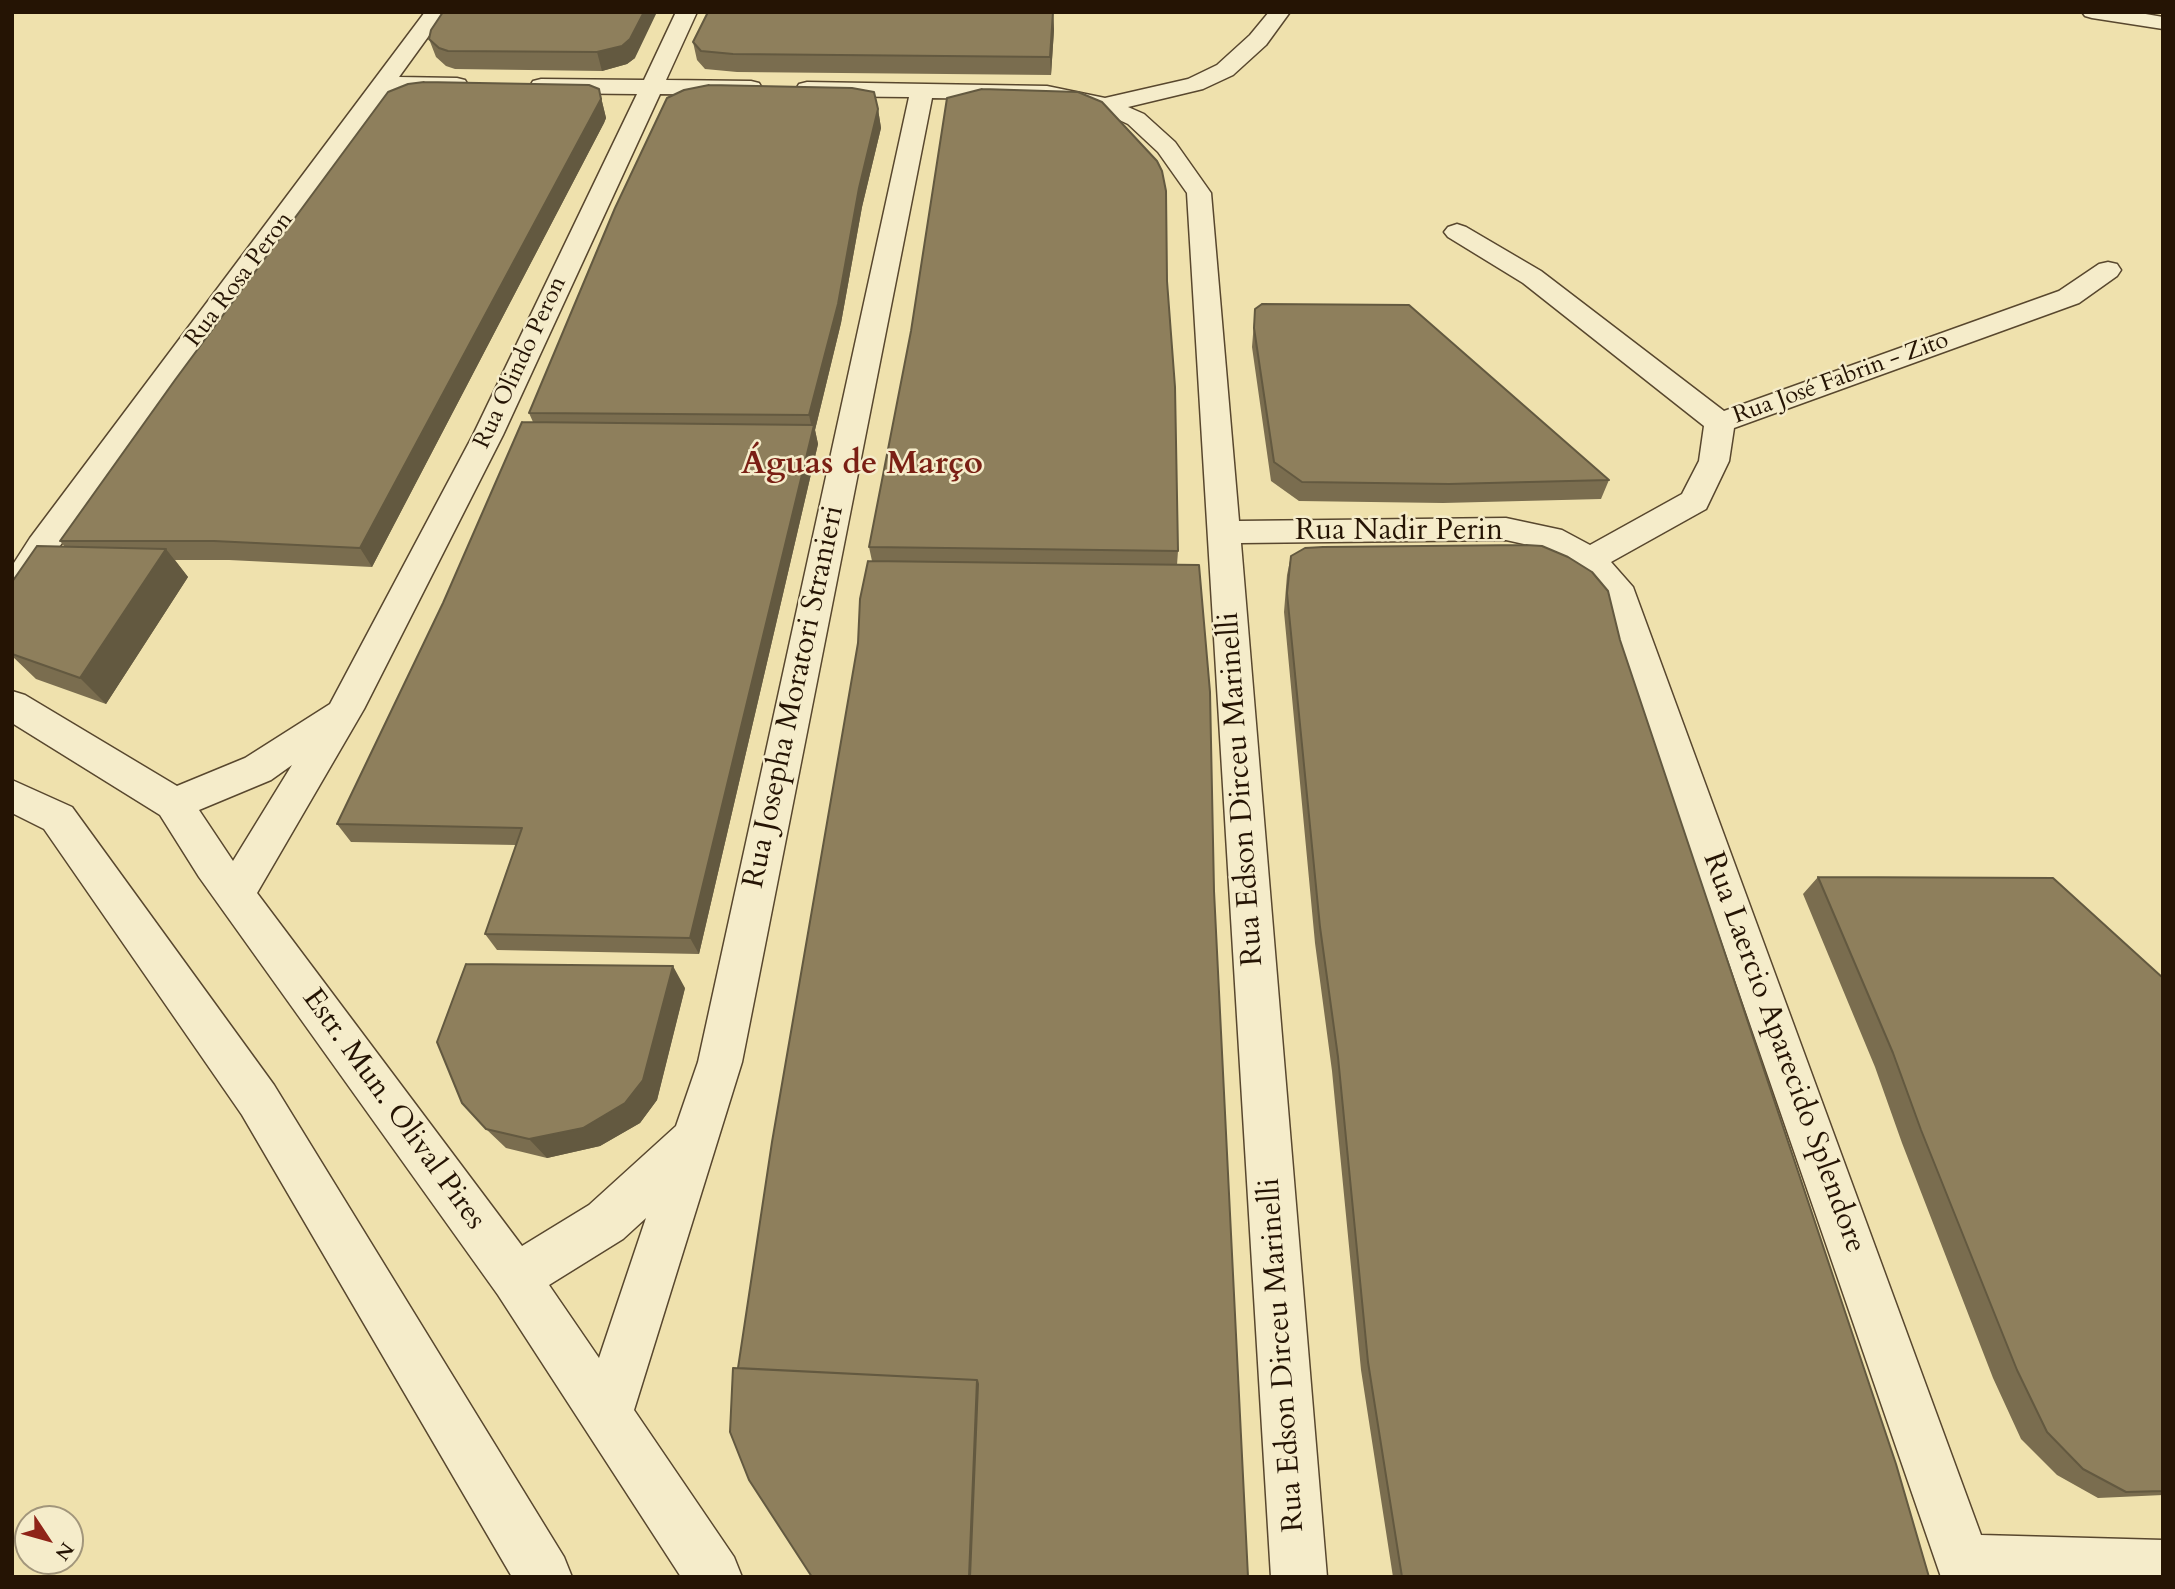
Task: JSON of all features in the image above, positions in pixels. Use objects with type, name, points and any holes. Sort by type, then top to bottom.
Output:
[{"type":"street","name":"Rua Rosa Peron","points":[[12,594],[42,546],[436,12]]},
{"type":"street","name":"Rua Olindo Peron","points":[[234,893],[346,709],[488,435],[687,12]]},
{"type":"street","points":[[1105,104],[1195,85],[1225,70],[1258,40],[1280,12]]},
{"type":"street","points":[[2092,12],[2163,23]]},
{"type":"street","points":[[385,84],[478,85]]},
{"type":"street","name":"Rua Edson Dirceu Marinelli","points":[[518,86],[1046,93],[1105,104],[1136,119],[1167,147],[1199,193],[1300,1577]]},
{"type":"street","name":"Rua Josepha Moratori Stranieri","points":[[606,1415],[720,1062],[922,90]]},
{"type":"street","points":[[1457,232],[1532,277],[1720,424]]},
{"type":"street","name":"Rua José Fabrin - Zito","points":[[1580,554],[1695,501],[1714,461],[1720,424],[2069,297],[2108,270]]},
{"type":"street","name":"Rua Nadir Perin","points":[[1224,533],[1506,529],[1549,538],[1580,554]]},
{"type":"street","name":"Rua Rosa Peron","points":[[12,569],[42,546]]},
{"type":"street","name":"Rua Laercio Aparecido Splendore","points":[[1580,554],[1616,587],[1967,1569]]},
{"type":"street","name":"Estr. Mun. Olival Pires","points":[[12,705],[174,804],[234,893],[515,1278],[714,1577]]},
{"type":"street","name":"Rua Olindo Peron","points":[[174,804],[258,769],[346,709]]},
{"type":"street","points":[[12,795],[58,818],[258,1100],[544,1577]]},
{"type":"street","points":[[515,1278],[606,1222],[697,1138]]},
{"type":"street","points":[[1967,1569],[2163,1568]]},
{"type":"building","points":[[443,12],[644,12],[630,39],[622,46],[597,52],[448,51],[439,48],[429,39],[431,30]]},
{"type":"building","points":[[708,12],[1053,12],[1050,57],[733,54],[701,51],[693,42]]},
{"type":"building","points":[[408,84],[589,85],[599,89],[601,99],[360,548],[214,541],[60,541],[175,380],[388,92]]},
{"type":"building","points":[[709,85],[852,88],[874,92],[878,109],[859,188],[838,304],[809,415],[529,413],[615,208],[667,98],[684,90]]},
{"type":"building","points":[[982,89],[1078,92],[1102,102],[1157,161],[1162,171],[1166,191],[1167,281],[1175,387],[1178,551],[869,547],[911,331],[947,98]]},
{"type":"building","points":[[1262,304],[1409,305],[1609,480],[1449,484],[1302,482],[1274,462],[1254,328],[1255,309]]},
{"type":"building","points":[[522,422],[814,425],[690,938],[485,934],[522,828],[337,824],[443,603]]},
{"type":"building","points":[[37,546],[166,549],[80,678],[12,654],[12,582]]},
{"type":"building","points":[[1542,546],[1568,557],[1592,572],[1608,591],[1620,640],[1896,1464],[1929,1577],[1402,1577],[1368,1362],[1338,1057],[1320,927],[1287,593],[1291,556],[1305,548],[1323,547]]},
{"type":"building","points":[[868,561],[1199,565],[1210,692],[1214,891],[1248,1577],[970,1577],[977,1380],[738,1368],[772,1142],[858,643],[860,599]]},
{"type":"building","points":[[1818,877],[2053,878],[2163,978],[2163,1491],[2126,1492],[2083,1469],[2047,1432],[2017,1370],[1893,1053]]},
{"type":"building","points":[[466,964],[673,966],[643,1080],[625,1103],[583,1128],[529,1139],[486,1129],[462,1103],[437,1042]]},
{"type":"building","points":[[733,1368],[977,1380],[969,1577],[812,1577],[749,1480],[730,1432]]},
{"type":"district","name":"Águas de Março","points":[[862,465]]}]
